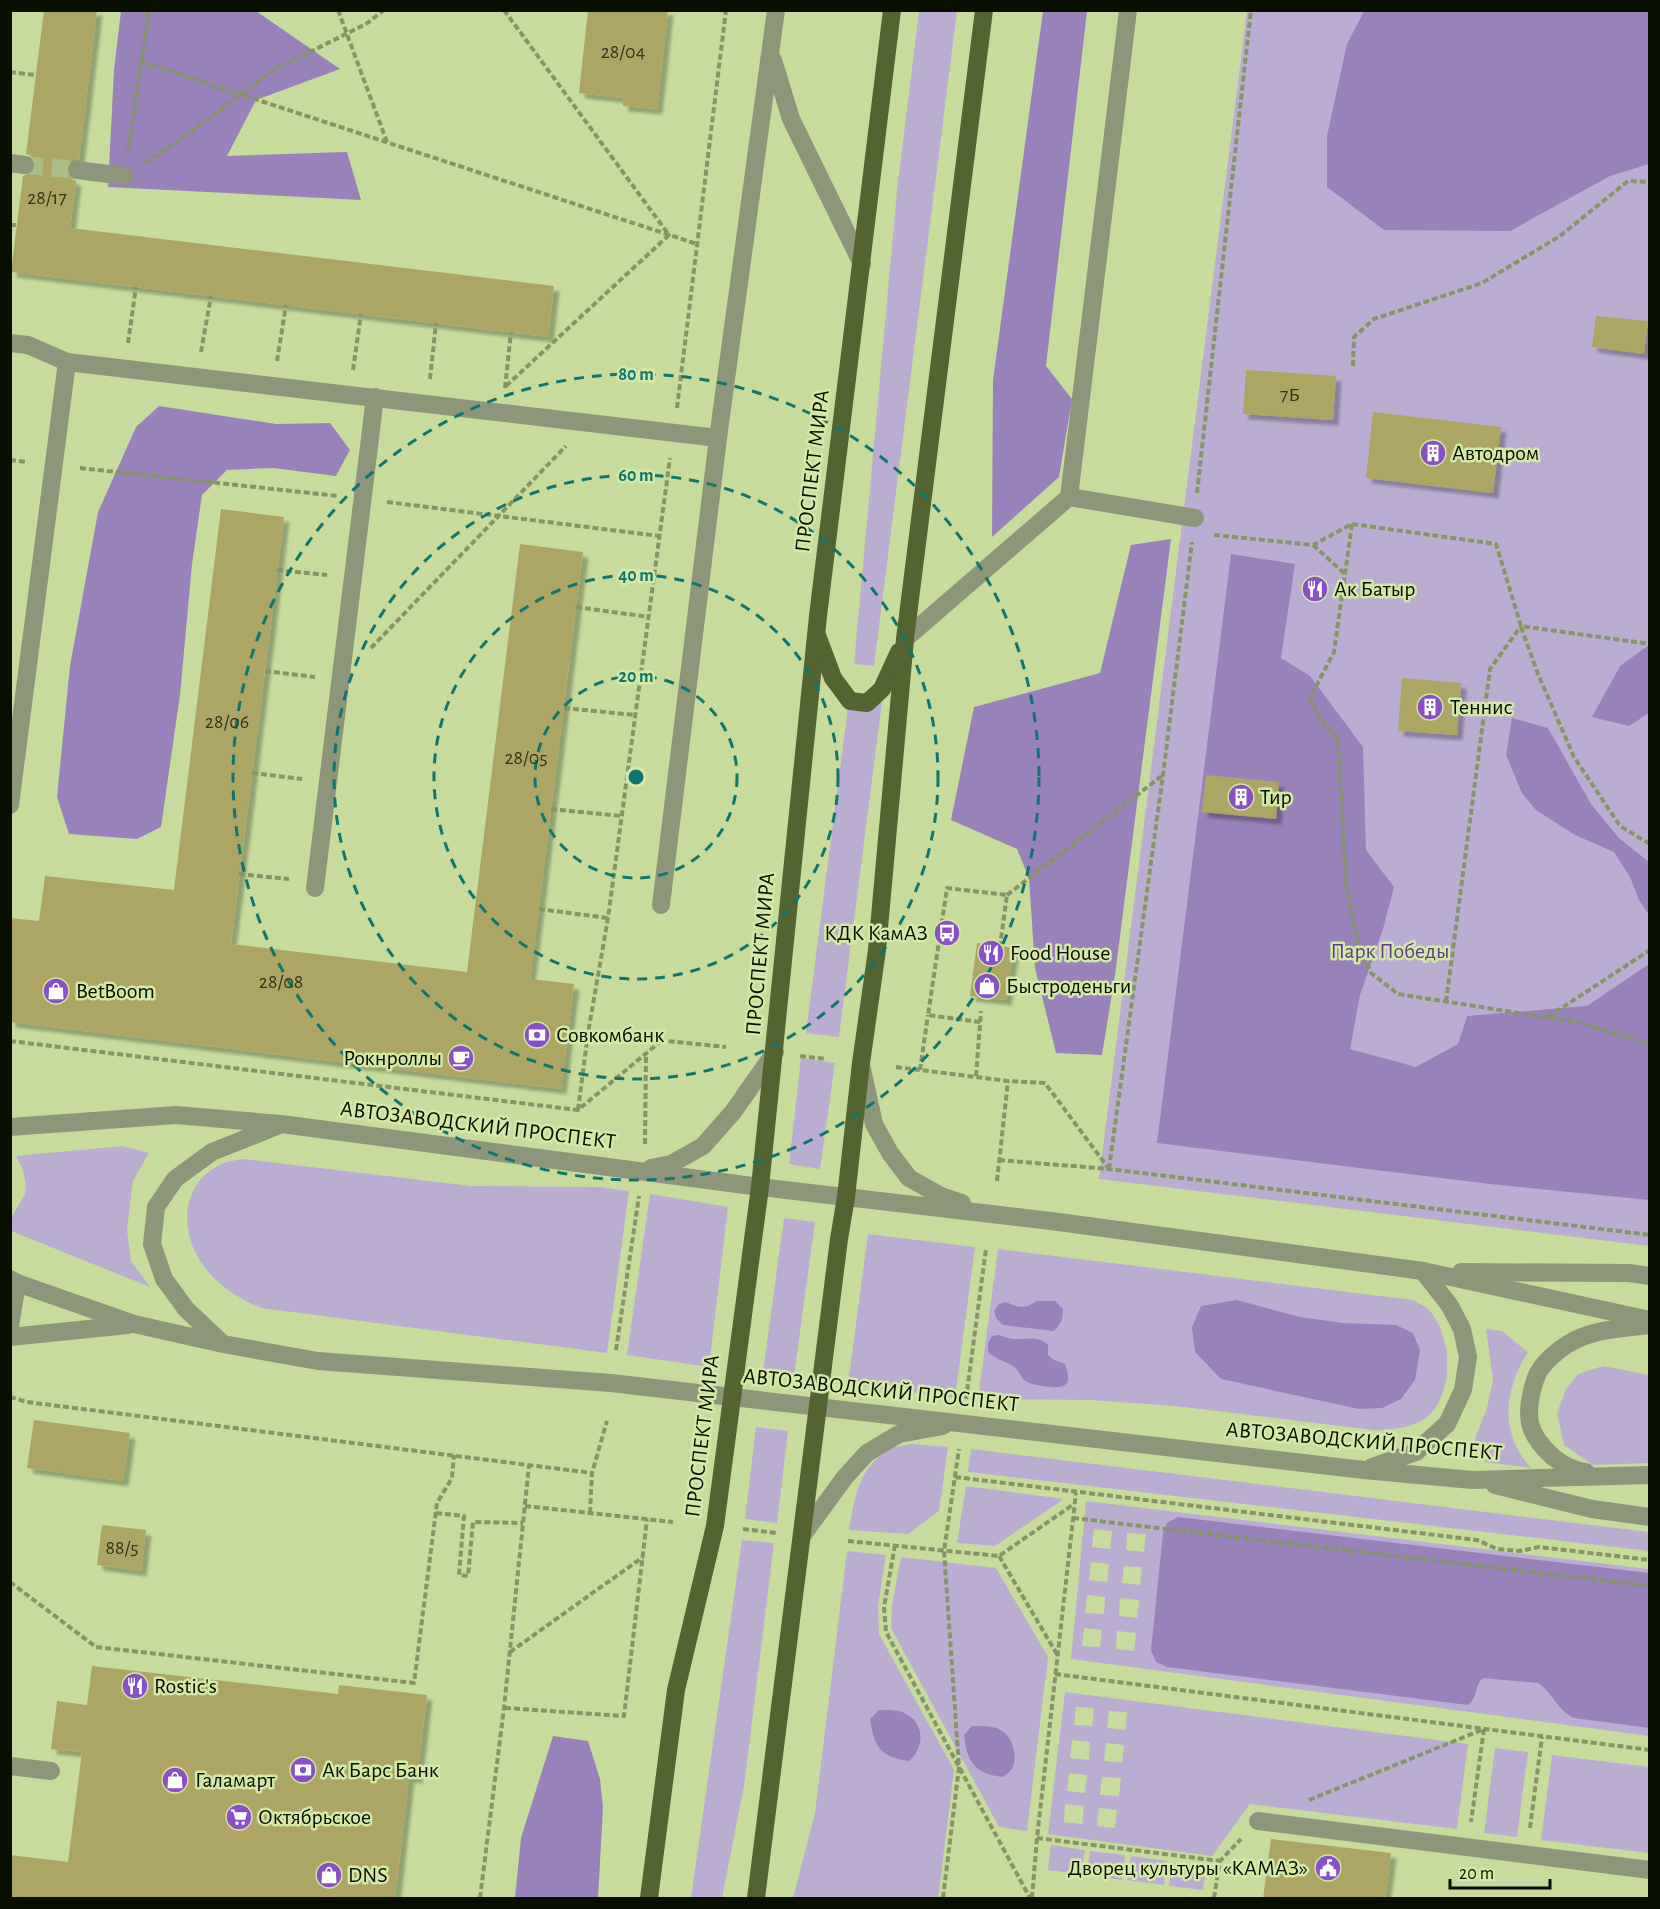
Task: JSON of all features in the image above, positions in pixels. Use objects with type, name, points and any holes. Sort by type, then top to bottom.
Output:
[{"type":"main road","name":"ПРОСПЕКТ МИРА","points":[[649,1899],[676,1690],[715,1526],[760,1187],[784,1054],[778,1006],[817,634],[892,10]]},
{"type":"main road","points":[[756,1899],[877,950],[905,639],[984,10]]},
{"type":"main road","points":[[817,634],[833,678],[850,701],[867,704],[882,689],[905,639]]},
{"type":"street","points":[[661,905],[718,438],[772,55],[776,10]]},
{"type":"street","points":[[905,639],[1068,497],[1128,10]]},
{"type":"street","points":[[772,55],[791,119],[862,264]]},
{"type":"street","points":[[77,171],[124,176]]},
{"type":"street","points":[[10,343],[28,345],[67,362],[718,438]]},
{"type":"street","points":[[10,805],[67,362]]},
{"type":"street","points":[[315,885],[375,397]]},
{"type":"street","points":[[1068,497],[1194,525]]},
{"type":"street","points":[[643,1162],[671,1164],[703,1146],[784,1054]]},
{"type":"street","points":[[861,1063],[874,1124],[890,1154],[909,1178],[941,1196],[992,1214]]},
{"type":"street","name":"АВТОЗАВОДСКИЙ ПРОСПЕКТ","points":[[10,1127],[176,1115],[643,1162],[760,1187],[1051,1221],[1423,1271],[1650,1320]]},
{"type":"street","points":[[223,1344],[186,1309],[164,1279],[152,1244],[156,1207],[175,1179],[212,1152],[281,1124]]},
{"type":"street","points":[[1423,1271],[1629,1273],[1650,1276]]},
{"type":"street","points":[[1364,1470],[1416,1452],[1447,1424],[1463,1390],[1468,1358],[1462,1329],[1450,1306],[1423,1271]]},
{"type":"street","points":[[10,1326],[14,1281]]},
{"type":"street","name":"АВТОЗАВОДСКИЙ ПРОСПЕКТ","points":[[14,1281],[134,1324],[223,1344],[318,1361],[562,1379],[963,1422],[1364,1470],[1473,1480],[1650,1475]]},
{"type":"street","points":[[10,1337],[134,1324]]},
{"type":"street","points":[[1611,1476],[1582,1472],[1561,1463],[1540,1446],[1530,1423],[1531,1399],[1539,1372],[1568,1344],[1607,1330],[1650,1324]]},
{"type":"street","points":[[801,1536],[845,1477],[867,1453],[899,1434],[963,1422]]},
{"type":"street","points":[[1473,1480],[1592,1509],[1650,1517]]},
{"type":"street","points":[[10,1766],[51,1771]]},
{"type":"street","points":[[1258,1821],[1650,1870]]},
{"type":"path","points":[[124,176],[149,10]]},
{"type":"path","points":[[338,10],[387,142]]},
{"type":"path","points":[[124,176],[184,137],[272,71],[366,24],[384,10]]},
{"type":"path","points":[[504,10],[669,235]]},
{"type":"path","points":[[578,1110],[588,1033],[608,918],[674,432],[726,10]]},
{"type":"path","points":[[1109,1169],[1163,775],[1194,525],[1251,10]]},
{"type":"path","points":[[142,62],[697,244]]},
{"type":"path","points":[[10,72],[36,75]]},
{"type":"path","points":[[1353,366],[1354,337],[1374,319],[1482,283],[1560,236],[1628,181],[1650,182]]},
{"type":"path","points":[[10,225],[18,225]]},
{"type":"path","points":[[505,387],[669,235]]},
{"type":"path","points":[[125,368],[136,287]]},
{"type":"path","points":[[197,376],[211,296]]},
{"type":"path","points":[[273,385],[286,305]]},
{"type":"path","points":[[350,394],[361,315]]},
{"type":"path","points":[[427,403],[436,323]]},
{"type":"path","points":[[502,412],[511,332]]},
{"type":"path","points":[[265,671],[341,680],[589,422]]},
{"type":"path","points":[[10,460],[363,499],[660,536]]},
{"type":"path","points":[[1313,545],[1352,524],[1496,544],[1538,674],[1574,757],[1620,826],[1650,844]]},
{"type":"path","points":[[1352,524],[1334,652],[1310,698],[1320,720],[1338,739],[1346,882],[1356,936],[1371,973],[1398,994],[1583,1023],[1650,1044]]},
{"type":"path","points":[[1194,525],[1313,545],[1345,574]]},
{"type":"path","points":[[277,570],[353,577]]},
{"type":"path","points":[[576,607],[649,617]]},
{"type":"path","points":[[1521,626],[1650,644]]},
{"type":"path","points":[[1446,1002],[1490,669],[1521,626]]},
{"type":"path","points":[[564,708],[635,715]]},
{"type":"path","points":[[252,773],[328,782]]},
{"type":"path","points":[[920,1070],[947,888],[1007,895],[1163,775]]},
{"type":"path","points":[[551,809],[621,816]]},
{"type":"path","points":[[239,874],[315,885]]},
{"type":"path","points":[[1000,946],[1007,895]]},
{"type":"path","points":[[539,909],[608,918]]},
{"type":"path","points":[[1547,1018],[1650,950]]},
{"type":"path","points":[[976,1076],[981,1011]]},
{"type":"path","points":[[928,1015],[980,1022]]},
{"type":"path","points":[[588,1033],[726,1047]]},
{"type":"path","points":[[10,1041],[578,1110],[661,1041]]},
{"type":"path","points":[[643,1162],[645,1054]]},
{"type":"path","points":[[784,1054],[826,1059]]},
{"type":"path","points":[[896,1067],[1008,1081],[1045,1083],[1109,1169]]},
{"type":"path","points":[[997,1181],[1008,1081]]},
{"type":"path","points":[[999,1160],[1109,1169],[1650,1235]]},
{"type":"path","points":[[616,1350],[640,1193]]},
{"type":"path","points":[[966,1399],[986,1249]]},
{"type":"path","points":[[10,1396],[27,1402],[592,1473]]},
{"type":"path","points":[[590,1513],[592,1473],[607,1421]]},
{"type":"path","points":[[944,1899],[959,1767],[944,1551],[959,1448]]},
{"type":"path","points":[[10,1582],[96,1647],[414,1683],[435,1513],[437,1503],[452,1478],[454,1455]]},
{"type":"path","points":[[480,1899],[504,1708],[529,1465]]},
{"type":"path","points":[[955,1477],[1477,1540],[1497,1549],[1520,1551],[1539,1547],[1650,1560]]},
{"type":"path","points":[[1031,1899],[1076,1493]]},
{"type":"path","points":[[848,1541],[999,1556],[1074,1504]]},
{"type":"path","points":[[525,1506],[673,1522]]},
{"type":"path","points":[[435,1513],[464,1516],[459,1575],[468,1576],[473,1522],[523,1523]]},
{"type":"path","points":[[1073,1518],[1650,1586]]},
{"type":"path","points":[[504,1708],[624,1716],[647,1520]]},
{"type":"path","points":[[743,1529],[776,1533]]},
{"type":"path","points":[[895,1545],[884,1606],[886,1632],[1031,1899]]},
{"type":"path","points":[[999,1556],[1058,1656]]},
{"type":"path","points":[[510,1652],[644,1557]]},
{"type":"path","points":[[1055,1674],[1650,1750]]},
{"type":"path","points":[[1301,1803],[1484,1729]]},
{"type":"path","points":[[1468,1847],[1484,1729]]},
{"type":"path","points":[[1527,1855],[1542,1737]]},
{"type":"path","points":[[1214,1899],[1220,1861],[1258,1821]]},
{"type":"path","points":[[1037,1838],[1220,1861]]},
{"type":"green space","points":[[919,11],[957,11],[874,666],[854,664],[897,191]]},
{"type":"green space","name":"Парк Победы","points":[[1247,11],[1649,11],[1649,1246],[1099,1179]]},
{"type":"green space","points":[[849,699],[861,703],[882,702],[839,1037],[806,1033]]},
{"type":"green space","points":[[801,1058],[835,1063],[820,1169],[789,1164]]},
{"type":"green space","points":[[123,1146],[149,1153],[133,1181],[127,1230],[131,1261],[150,1287],[11,1231],[11,1218],[25,1194],[26,1185],[23,1170],[16,1156]]},
{"type":"green space","points":[[244,1159],[471,1186],[599,1187],[629,1191],[607,1353],[261,1308],[242,1299],[219,1283],[203,1265],[194,1250],[187,1218],[189,1202],[195,1187],[206,1174],[221,1164]]},
{"type":"green space","points":[[650,1194],[728,1207],[709,1367],[627,1355]]},
{"type":"green space","points":[[784,1218],[815,1222],[794,1376],[763,1372]]},
{"type":"green space","points":[[868,1234],[975,1247],[955,1398],[848,1384]]},
{"type":"green space","points":[[998,1249],[1413,1300],[1429,1310],[1442,1334],[1447,1364],[1442,1394],[1436,1407],[1421,1421],[1402,1428],[1387,1430],[1175,1406],[1089,1400],[978,1399]]},
{"type":"green space","points":[[1486,1329],[1502,1331],[1528,1352],[1514,1382],[1508,1411],[1514,1440],[1531,1468],[1485,1462],[1475,1439],[1487,1408],[1493,1379]]},
{"type":"green space","points":[[1603,1366],[1649,1375],[1649,1463],[1593,1465],[1564,1445],[1557,1413],[1566,1389],[1578,1374]]},
{"type":"green space","points":[[756,1427],[788,1431],[777,1523],[745,1519]]},
{"type":"green space","points":[[913,1444],[948,1447],[939,1511],[908,1534],[849,1530],[856,1495],[871,1465],[890,1449]]},
{"type":"green space","points":[[971,1449],[1649,1532],[1649,1551],[968,1472]]},
{"type":"green space","points":[[966,1486],[1064,1499],[995,1546],[957,1543]]},
{"type":"green space","points":[[1086,1501],[1649,1569],[1649,1736],[1071,1659]],"holes":[[[1094,1529],[1112,1531],[1110,1549],[1092,1547]],[[1127,1533],[1146,1534],[1144,1552],[1126,1550]],[[1091,1562],[1109,1564],[1107,1582],[1089,1580]],[[1124,1566],[1142,1567],[1140,1585],[1122,1583]],[[1087,1595],[1105,1597],[1104,1614],[1085,1613]],[[1120,1598],[1139,1600],[1137,1618],[1119,1616]],[[1084,1628],[1102,1630],[1100,1647],[1082,1646]],[[1117,1631],[1136,1633],[1134,1651],[1116,1649]]]},
{"type":"green space","points":[[742,1540],[774,1543],[744,1786],[722,1898],[691,1898]]},
{"type":"green space","points":[[847,1551],[886,1555],[878,1606],[879,1634],[954,1770],[938,1898],[793,1898],[815,1813]]},
{"type":"green space","points":[[901,1557],[996,1568],[1048,1657],[1027,1831],[999,1827],[891,1628],[892,1605]]},
{"type":"green space","points":[[1065,1692],[1468,1744],[1457,1829],[1250,1804],[1212,1856],[1048,1834]],"holes":[[[1076,1707],[1094,1708],[1092,1726],[1074,1725]],[[1109,1711],[1127,1712],[1125,1730],[1107,1728]],[[1072,1740],[1090,1742],[1089,1760],[1070,1758]],[[1106,1743],[1124,1745],[1122,1763],[1104,1761]],[[1069,1773],[1087,1775],[1085,1793],[1067,1791]],[[1102,1777],[1121,1778],[1119,1796],[1100,1795]],[[1065,1804],[1084,1806],[1082,1824],[1064,1822]],[[1099,1808],[1117,1810],[1115,1828],[1097,1826]]]},
{"type":"green space","points":[[1495,1748],[1528,1752],[1517,1837],[1484,1833]]},
{"type":"green space","points":[[1552,1755],[1649,1767],[1649,1853],[1541,1840]]},
{"type":"green space","points":[[1051,1845],[1085,1850],[1081,1874],[1048,1870]]},
{"type":"green space","points":[[1090,1851],[1125,1855],[1122,1880],[1087,1875]]},
{"type":"green space","points":[[1131,1856],[1167,1861],[1164,1885],[1127,1880]]},
{"type":"green space","points":[[1172,1862],[1206,1866],[1203,1890],[1169,1886]]},
{"type":"shaded area","points":[[121,11],[256,11],[340,69],[256,100],[227,156],[347,152],[361,200],[108,187],[114,70]]},
{"type":"shaded area","points":[[1043,11],[1087,11],[1046,366],[1072,399],[1059,477],[992,537],[993,380]]},
{"type":"shaded area","points":[[1364,11],[1649,11],[1649,164],[1610,176],[1510,231],[1384,230],[1327,187],[1327,136],[1347,44]]},
{"type":"shaded area","points":[[159,406],[276,424],[330,423],[350,450],[336,476],[273,468],[227,470],[202,495],[192,564],[180,695],[161,827],[137,839],[69,834],[57,797],[70,666],[98,512],[136,427]]},
{"type":"shaded area","points":[[1171,539],[1115,975],[1102,1055],[1056,1053],[1035,968],[1029,878],[1017,849],[951,820],[974,707],[1100,673],[1131,545]]},
{"type":"shaded area","points":[[1231,554],[1295,564],[1281,658],[1310,676],[1363,747],[1366,850],[1394,887],[1383,929],[1360,995],[1350,1049],[1416,1067],[1458,1044],[1467,1016],[1587,1006],[1649,964],[1649,1200],[1490,1184],[1157,1143]]},
{"type":"shaded area","points":[[1649,645],[1649,713],[1629,726],[1592,717],[1620,666]]},
{"type":"shaded area","points":[[1512,718],[1548,728],[1591,804],[1619,838],[1649,862],[1649,915],[1639,900],[1630,877],[1614,852],[1575,835],[1536,810],[1522,793],[1506,755]]},
{"type":"shaded area","points":[[1237,1300],[1300,1317],[1343,1323],[1396,1325],[1413,1333],[1420,1350],[1415,1380],[1401,1399],[1382,1408],[1359,1409],[1221,1379],[1195,1352],[1192,1327],[1201,1306]]},
{"type":"shaded area","points":[[1037,1301],[1055,1301],[1063,1309],[1061,1321],[1053,1331],[1003,1325],[996,1318],[994,1311],[999,1304],[1006,1302],[1021,1307]]},
{"type":"shaded area","points":[[999,1335],[1012,1339],[1036,1339],[1048,1345],[1048,1355],[1065,1364],[1068,1378],[1065,1385],[1049,1387],[1024,1380],[1015,1367],[988,1352],[988,1343],[992,1336]]},
{"type":"shaded area","points":[[1178,1517],[1649,1573],[1649,1728],[1574,1718],[1563,1710],[1538,1683],[1483,1678],[1474,1698],[1468,1705],[1167,1667],[1156,1662],[1151,1650],[1163,1533],[1167,1523]]},
{"type":"shaded area","points":[[879,1710],[894,1710],[914,1719],[921,1737],[918,1750],[909,1761],[891,1757],[876,1744],[870,1719]]},
{"type":"shaded area","points":[[972,1726],[995,1728],[1009,1738],[1014,1749],[1015,1760],[1011,1770],[1003,1777],[979,1770],[970,1759],[964,1735]]},
{"type":"shaded area","points":[[553,1736],[588,1741],[600,1779],[603,1807],[598,1898],[515,1898],[521,1838]]},
{"type":"building","points":[[44,10],[97,10],[79,159],[72,160],[66,168],[67,175],[76,181],[70,228],[554,286],[548,337],[11,272],[23,176],[33,172],[36,166],[32,156],[26,154]]},
{"type":"building","points":[[588,10],[668,10],[657,109],[623,106],[623,98],[579,93]]},
{"type":"building","points":[[1596,316],[1648,321],[1644,354],[1592,347]]},
{"type":"building","points":[[1246,370],[1336,376],[1333,420],[1243,414]]},
{"type":"building","name":"Автодром","points":[[1373,412],[1501,427],[1493,493],[1366,478]]},
{"type":"building","points":[[221,509],[284,517],[231,944],[467,972],[520,544],[583,552],[530,979],[574,984],[561,1089],[10,1022],[10,918],[39,921],[45,876],[174,890]]},
{"type":"building","name":"Теннис","points":[[1402,678],[1461,683],[1457,735],[1398,731]]},
{"type":"building","name":"Тир","points":[[1206,775],[1279,782],[1276,819],[1202,812]]},
{"type":"building","points":[[977,943],[1014,948],[1006,1000],[970,996]]},
{"type":"building","points":[[34,1420],[130,1433],[123,1481],[27,1468]]},
{"type":"building","points":[[102,1525],[146,1530],[141,1571],[97,1565]]},
{"type":"building","name":"Октябрьское","points":[[92,1666],[338,1694],[339,1685],[427,1695],[417,1778],[409,1777],[395,1899],[10,1899],[10,1855],[68,1862],[82,1752],[51,1749],[57,1701],[87,1705]]},
{"type":"building","name":"Дворец культуры «КАМАЗ»","points":[[1271,1839],[1391,1853],[1385,1899],[1263,1899]]},
{"type":"tunnel","points":[[25,165],[77,170]]},
{"type":"place","name":"Автодром","points":[[1433,453]]},
{"type":"place","name":"Ак Батыр","points":[[1315,589]]},
{"type":"place","name":"Теннис","points":[[1430,707]]},
{"type":"place","name":"Тир","points":[[1241,797]]},
{"type":"place","name":"КДК КамАЗ","points":[[947,933]]},
{"type":"place","name":"Food House","points":[[991,953]]},
{"type":"place","name":"Быстроденьги","points":[[987,986]]},
{"type":"place","name":"BetBoom","points":[[56,991]]},
{"type":"place","name":"Совкомбанк","points":[[537,1035]]},
{"type":"place","name":"Рокнроллы","points":[[461,1058]]},
{"type":"place","name":"Rostic's","points":[[135,1686]]},
{"type":"place","name":"Ак Барс Банк","points":[[303,1770]]},
{"type":"place","name":"Галамарт","points":[[175,1780]]},
{"type":"place","name":"Октябрьское","points":[[239,1817]]},
{"type":"place","name":"Дворец культуры «КАМАЗ»","points":[[1328,1868]]},
{"type":"place","name":"DNS","points":[[329,1875]]}]
